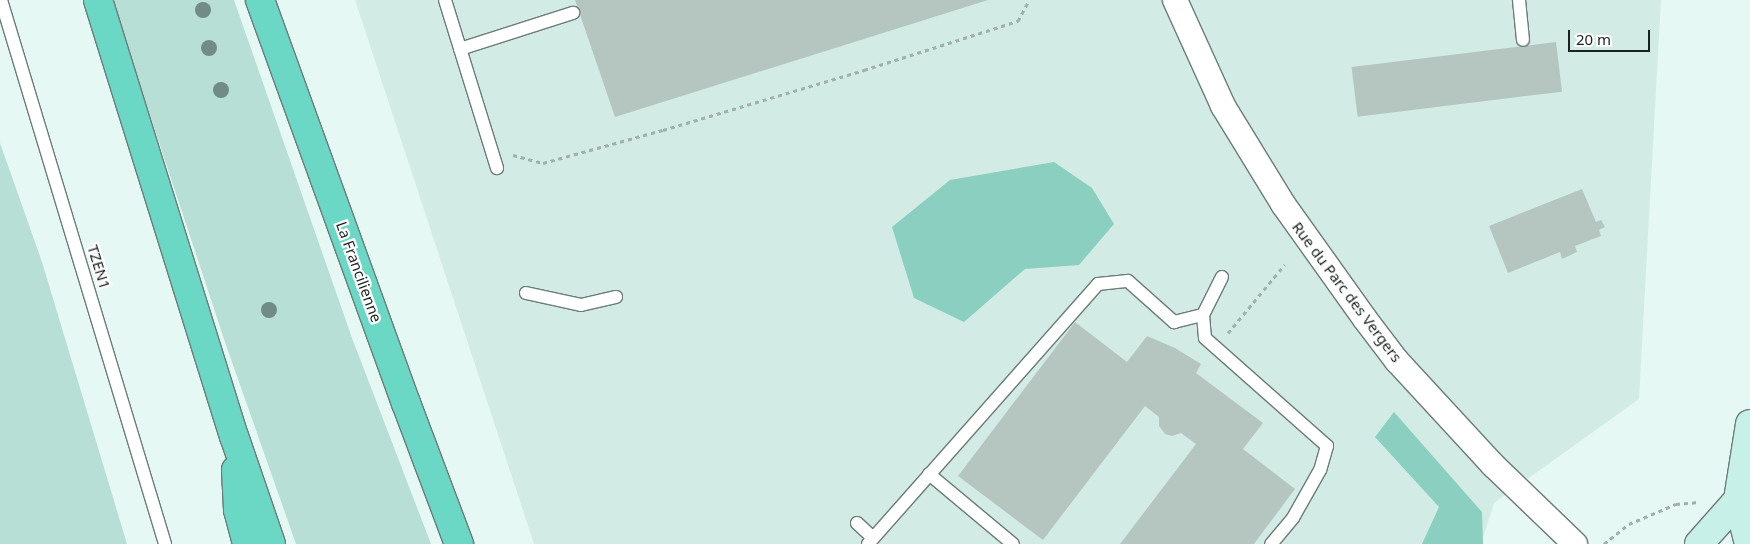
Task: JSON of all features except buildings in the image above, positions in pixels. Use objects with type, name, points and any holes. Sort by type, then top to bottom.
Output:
[{"type":"highway","points":[[98,0],[234,436],[271,544]]},
{"type":"highway","name":"La Francilienne","points":[[260,0],[459,544]]},
{"type":"highway","points":[[234,436],[238,510],[247,544]]},
{"type":"main road","points":[[1749,544],[1738,500],[1750,424]]},
{"type":"main road","points":[[1699,544],[1738,500]]},
{"type":"street","name":"Rue du Parc des Vergers","points":[[1175,0],[1223,106],[1283,204],[1365,319],[1397,360],[1493,465],[1575,544]]},
{"type":"lane","name":"TZEN1","points":[[0,0],[165,544]]},
{"type":"lane","points":[[445,0],[498,168]]},
{"type":"lane","points":[[1519,0],[1523,40]]},
{"type":"lane","points":[[460,49],[573,13]]},
{"type":"lane","points":[[1222,277],[1203,315],[1205,338],[1327,446],[1320,470],[1293,518],[1271,544]]},
{"type":"lane","points":[[857,524],[871,541],[1098,284],[1128,281],[1174,322],[1203,315]]},
{"type":"lane","points":[[526,293],[581,305],[616,297]]},
{"type":"lane","points":[[929,474],[1013,544]]},
{"type":"path","points":[[491,148],[543,163],[654,133],[1018,21],[1029,0]]},
{"type":"path","points":[[1224,337],[1285,264]]},
{"type":"path","points":[[1604,544],[1629,524],[1676,504],[1738,500]]},
{"type":"shaded area","points":[[112,0],[234,0],[352,338],[431,544],[296,544],[226,345]]},
{"type":"shaded area","points":[[355,0],[1661,0],[1639,399],[1494,503],[1481,544],[534,544]]},
{"type":"shaded area","points":[[0,143],[42,262],[127,544],[0,544]]},
{"type":"green space","points":[[1054,162],[1092,188],[1114,224],[1079,265],[1025,269],[964,322],[914,298],[892,227],[950,180]]},
{"type":"green space","points":[[1394,412],[1482,512],[1483,544],[1422,544],[1439,507],[1375,437]]}]
